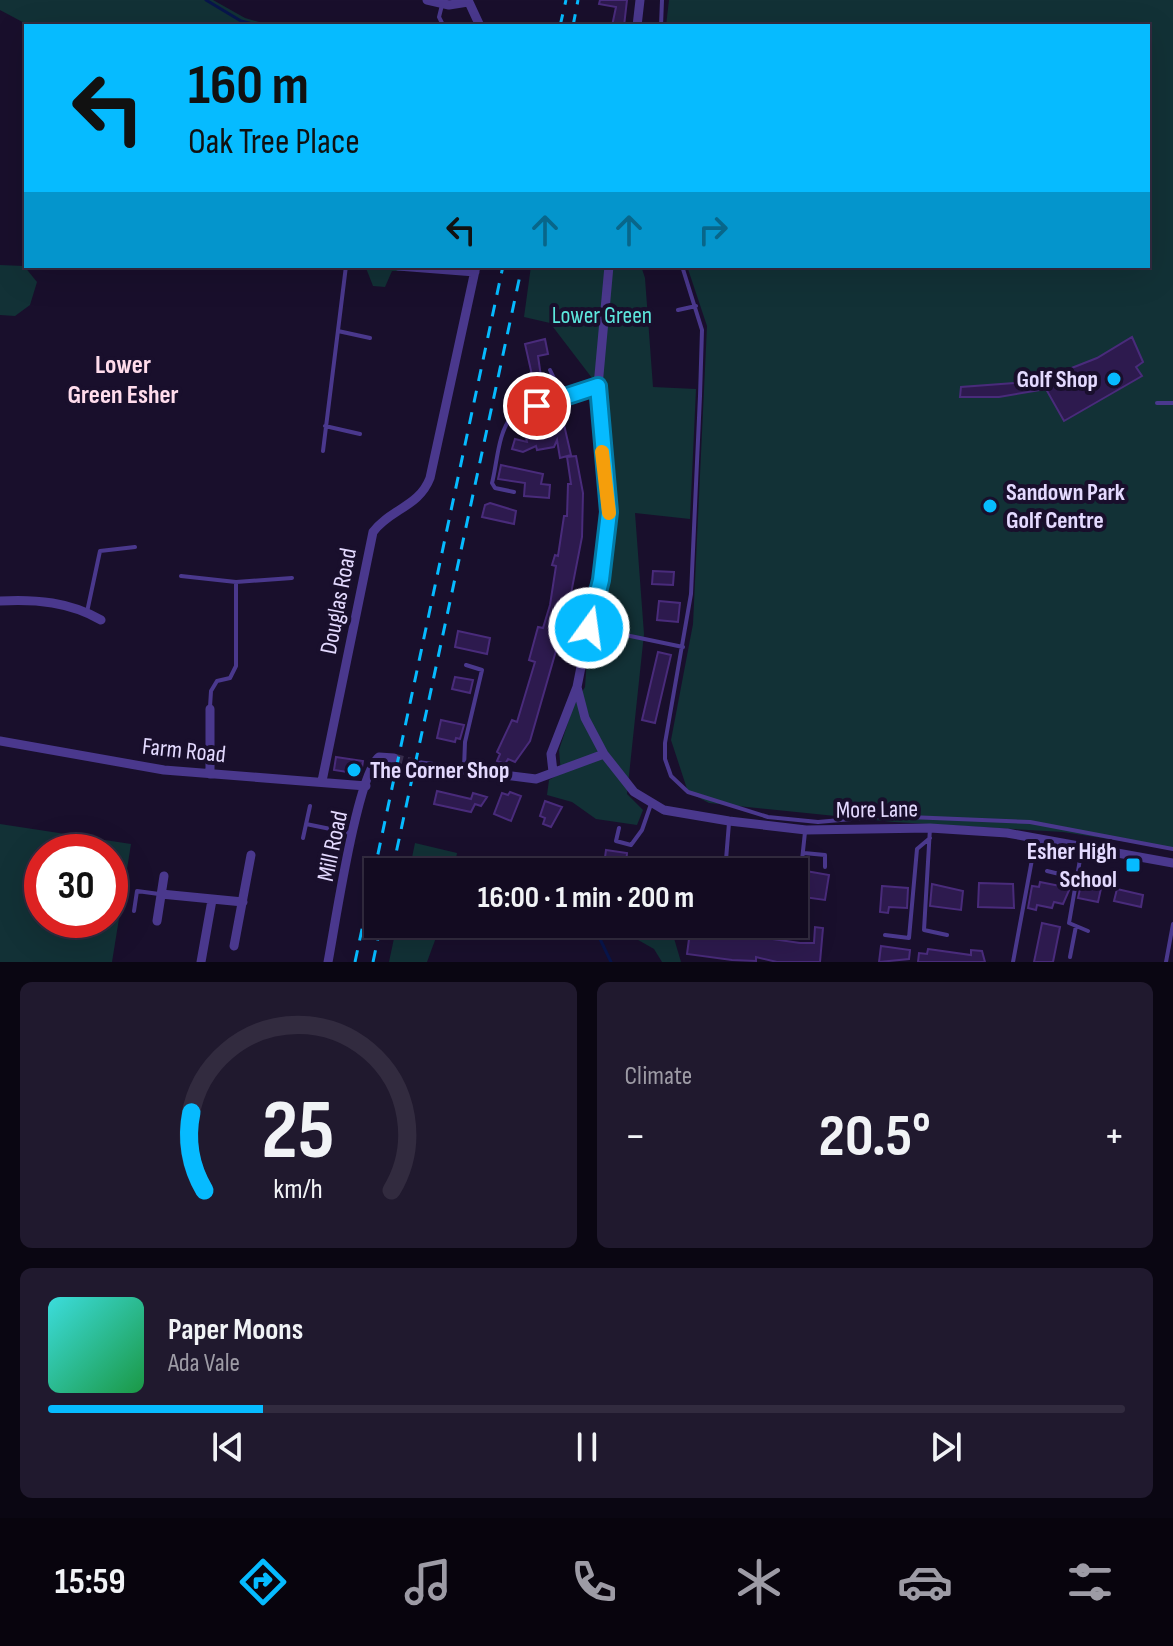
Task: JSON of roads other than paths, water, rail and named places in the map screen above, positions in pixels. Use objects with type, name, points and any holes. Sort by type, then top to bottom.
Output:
[{"type":"street","points":[[427,0],[442,5],[468,1],[479,24]]},
{"type":"street","points":[[637,24],[640,0]]},
{"type":"street","points":[[449,268],[475,269]]},
{"type":"street","name":"More Lane","points":[[609,268],[598,386],[609,512],[601,580],[580,658],[577,687],[585,718],[604,754],[634,792],[651,804],[685,814],[729,821],[806,830],[1036,837],[1173,863]]},
{"type":"street","name":"Douglas Road","points":[[322,781],[373,532],[379,523],[409,506],[426,490],[475,269]]},
{"type":"street","points":[[0,601],[46,602],[87,612],[101,620]]},
{"type":"street","points":[[553,772],[551,754],[577,687]]},
{"type":"street","points":[[210,709],[210,774]]},
{"type":"street","name":"Farm Road","points":[[0,741],[164,770],[366,786]]},
{"type":"street","points":[[421,765],[536,779],[604,754]]},
{"type":"street","name":"Mill Road","points":[[328,962],[366,786],[375,760],[383,756],[394,758]]},
{"type":"street","points":[[234,946],[251,855]]},
{"type":"street","points":[[157,921],[164,876]]},
{"type":"street","points":[[161,894],[243,902]]},
{"type":"street","points":[[201,962],[212,900]]},
{"type":"lane","points":[[661,24],[662,0]]},
{"type":"lane","points":[[442,5],[439,17],[442,24]]},
{"type":"lane","points":[[323,451],[346,268]]},
{"type":"lane","points":[[683,268],[702,330],[692,580],[665,759],[671,776],[698,798],[736,810],[800,822],[885,816],[1030,822],[1173,849]]},
{"type":"lane","points":[[678,310],[696,306]]},
{"type":"lane","points":[[338,331],[370,338]]},
{"type":"lane","points":[[550,370],[562,395]]},
{"type":"lane","points":[[514,492],[495,488],[492,483],[506,427],[513,416],[562,395],[598,386]]},
{"type":"lane","points":[[1157,403],[1173,403]]},
{"type":"lane","points":[[325,426],[360,434]]},
{"type":"lane","points":[[87,612],[100,551],[135,547]]},
{"type":"lane","points":[[181,576],[236,582],[292,578]]},
{"type":"lane","points":[[210,709],[211,691],[217,681],[230,678],[236,666],[236,582]]},
{"type":"lane","points":[[589,628],[683,647]]},
{"type":"lane","points":[[463,770],[465,742],[482,670],[466,665]]},
{"type":"lane","points":[[619,828],[616,841],[631,845],[642,830],[651,804]]},
{"type":"lane","points":[[303,838],[310,806]]},
{"type":"lane","points":[[726,858],[729,821]]},
{"type":"lane","points":[[306,824],[354,833]]},
{"type":"lane","points":[[802,858],[806,830]]},
{"type":"lane","points":[[885,935],[909,938],[917,849],[930,833]]},
{"type":"lane","points":[[930,833],[924,930],[947,935]]},
{"type":"lane","points":[[1013,962],[1036,837]]},
{"type":"lane","points":[[1083,846],[1069,923],[1088,931]]},
{"type":"lane","points":[[803,853],[825,855],[825,867]]},
{"type":"lane","points":[[1047,871],[1076,878]]},
{"type":"lane","points":[[134,911],[137,891],[161,894]]},
{"type":"lane","points":[[1166,962],[1173,924]]},
{"type":"lane","points":[[1070,957],[1076,926]]},
{"type":"waterway","points":[[206,0],[241,21],[253,24]]},
{"type":"waterway","points":[[600,939],[611,962]]},
{"type":"tunnel","points":[[394,758],[421,765]]},
{"type":"railway","points":[[560,24],[566,0]]},
{"type":"railway","points":[[573,24],[578,0]]},
{"type":"railway","points":[[355,962],[503,268]]},
{"type":"railway","points":[[395,858],[522,268]]},
{"type":"railway","points":[[373,962],[378,938]]},
{"type":"place","name":"Golf Shop","points":[[1114,379]]},
{"type":"place","name":"Sandown Park Golf Centre","points":[[990,506]]},
{"type":"place","name":"The Corner Shop","points":[[354,770]]},
{"type":"place","name":"Esher High School","points":[[1133,865]]},
{"type":"district","name":"Lower Green Esher","points":[[123,379]]},
{"type":"park label","name":"Lower Green","points":[[602,315]]}]
